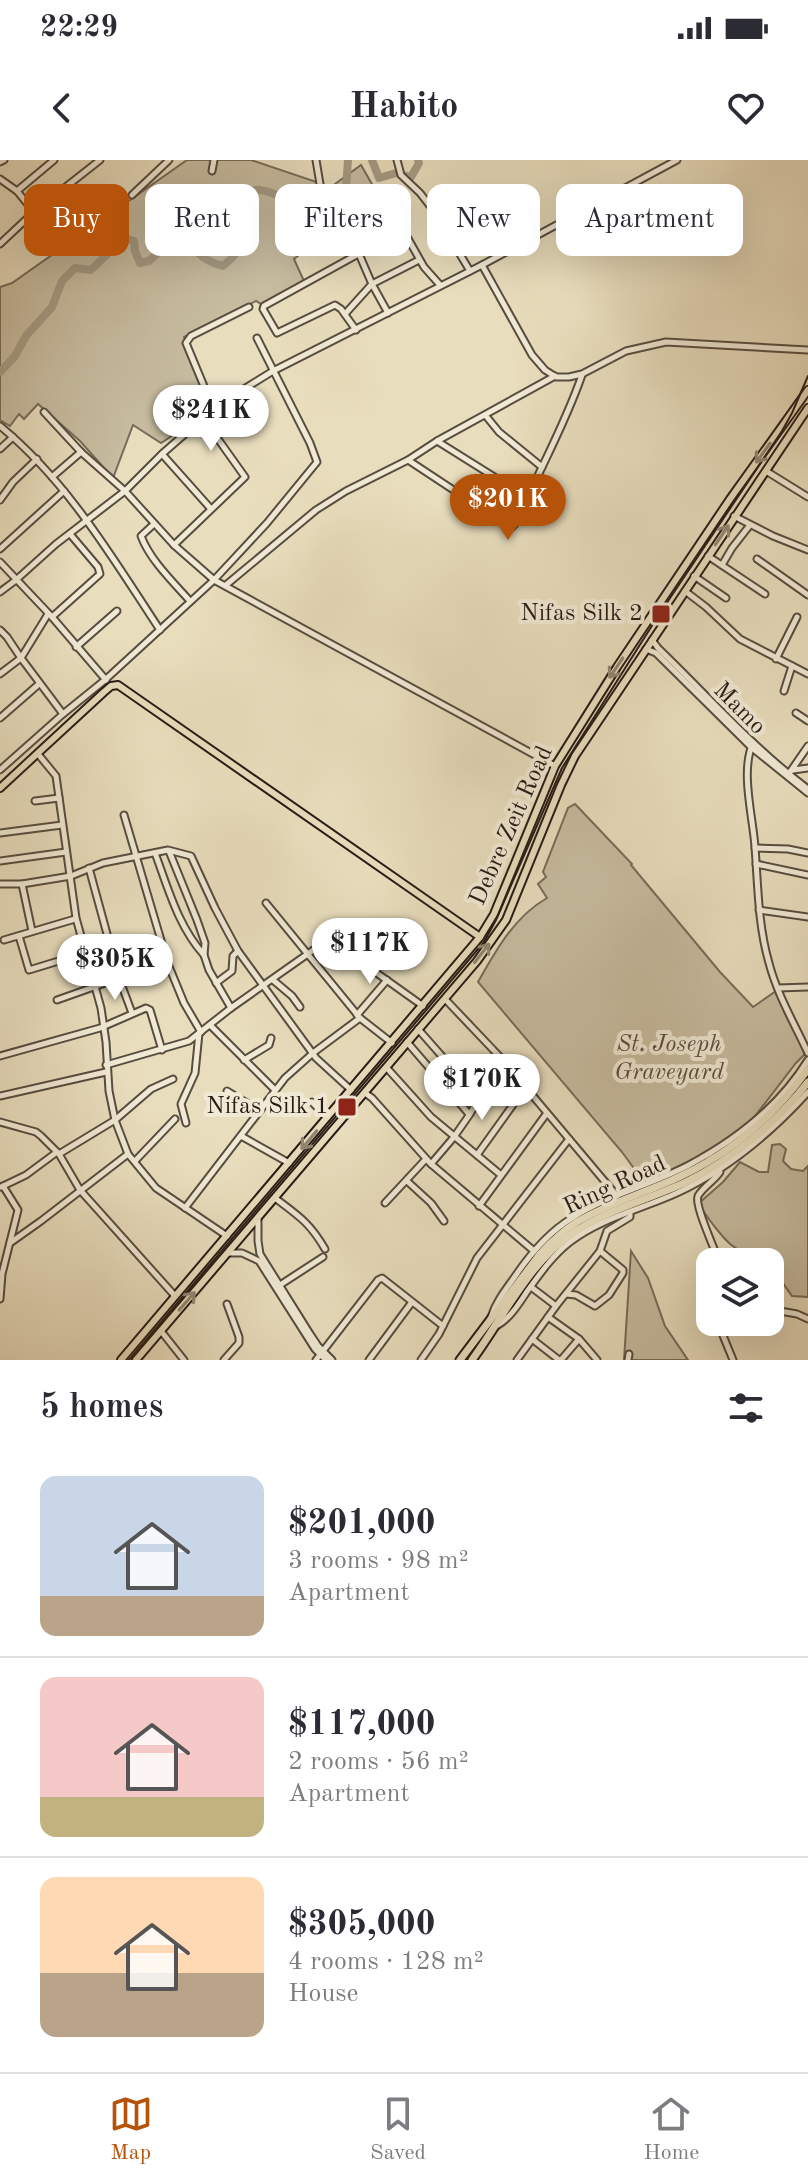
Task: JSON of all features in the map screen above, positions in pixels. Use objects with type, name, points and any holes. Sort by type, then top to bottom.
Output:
[{"type":"highway","name":"Ring Road","points":[[472,1360],[540,1254],[564,1232],[586,1217],[683,1175],[725,1151],[776,1109],[808,1069]]},
{"type":"highway","name":"Ring Road","points":[[460,1360],[500,1318],[537,1267],[567,1237],[606,1215],[686,1182],[717,1164],[768,1126],[808,1082]]},
{"type":"main road","name":"Debre Zeit Road","points":[[121,1360],[480,937],[494,914],[555,766],[617,667],[730,499],[808,390]]},
{"type":"main road","name":"Debre Zeit Road","points":[[136,1360],[445,999],[501,928],[568,769],[600,716],[808,408]]},
{"type":"main road","points":[[0,788],[111,686],[118,685],[480,937]]},
{"type":"street","points":[[17,191],[54,160]]},
{"type":"street","points":[[70,184],[100,160]]},
{"type":"street","points":[[132,195],[169,160]]},
{"type":"street","points":[[212,171],[214,160]]},
{"type":"street","points":[[316,160],[320,184]]},
{"type":"street","points":[[0,592],[125,491],[213,408],[273,371],[482,265],[677,160]]},
{"type":"street","points":[[397,161],[401,175],[420,193],[443,223],[470,271]]},
{"type":"street","points":[[0,179],[24,200]]},
{"type":"street","points":[[0,244],[24,221]]},
{"type":"street","points":[[411,245],[419,260],[440,285]]},
{"type":"street","points":[[355,256],[263,309],[277,333],[335,305],[356,330]]},
{"type":"street","points":[[360,256],[388,313]]},
{"type":"street","points":[[345,314],[372,284],[419,260]]},
{"type":"street","points":[[482,265],[532,355],[555,376],[582,374],[626,351],[666,342],[808,350]]},
{"type":"street","points":[[213,408],[186,343],[191,336],[249,307]]},
{"type":"street","points":[[0,770],[105,680],[214,580],[267,523],[317,462],[257,338]]},
{"type":"street","points":[[408,460],[511,528],[528,498],[582,374]]},
{"type":"street","points":[[226,585],[316,510],[555,376]]},
{"type":"street","points":[[44,412],[81,452],[125,491],[174,545],[214,580],[555,766]]},
{"type":"street","points":[[486,416],[499,432],[542,467]]},
{"type":"street","points":[[174,545],[245,477],[203,417]]},
{"type":"street","points":[[0,426],[37,459],[88,520],[160,630]]},
{"type":"street","points":[[0,449],[13,437]]},
{"type":"street","points":[[437,441],[528,498]]},
{"type":"street","points":[[52,477],[81,452]]},
{"type":"street","points":[[162,454],[211,509]]},
{"type":"street","points":[[0,500],[13,482],[37,459]]},
{"type":"street","points":[[766,471],[808,497]]},
{"type":"street","points":[[0,549],[65,491]]},
{"type":"street","points":[[734,516],[808,550]]},
{"type":"street","points":[[154,524],[141,537],[164,571],[190,601]]},
{"type":"street","points":[[722,565],[750,525]]},
{"type":"street","points":[[0,674],[21,658],[50,616],[100,574],[98,567],[70,534]]},
{"type":"street","points":[[708,556],[765,594]]},
{"type":"street","points":[[757,559],[808,595]]},
{"type":"street","points":[[0,562],[111,686]]},
{"type":"street","points":[[694,576],[726,598]]},
{"type":"street","points":[[685,591],[740,639],[808,674]]},
{"type":"street","points":[[76,647],[117,611]]},
{"type":"street","points":[[776,659],[797,617]]},
{"type":"street","points":[[0,630],[63,714]]},
{"type":"street","points":[[652,640],[700,691]]},
{"type":"street","name":"Mamo","points":[[646,649],[656,653],[700,691],[752,745],[808,791]]},
{"type":"street","points":[[784,691],[792,666]]},
{"type":"street","points":[[0,718],[39,684]]},
{"type":"street","points":[[796,713],[808,721]]},
{"type":"street","points":[[752,745],[748,777],[759,910],[767,955],[778,988],[808,1053]]},
{"type":"street","points":[[789,774],[808,746]]},
{"type":"street","points":[[38,754],[56,776],[76,918],[104,1026],[106,1068],[115,1120],[128,1154],[156,1188],[227,1236]]},
{"type":"street","points":[[789,774],[808,768]]},
{"type":"street","points":[[35,801],[59,798]]},
{"type":"street","points":[[124,815],[168,964],[200,1033],[195,1073],[181,1104],[186,1123]]},
{"type":"street","points":[[0,833],[62,825]]},
{"type":"street","points":[[755,848],[808,853]]},
{"type":"street","points":[[168,850],[205,943],[204,955]]},
{"type":"street","points":[[0,884],[22,884],[71,876],[136,855],[168,850],[186,853],[195,860],[215,908],[238,951],[313,1053],[351,1091]]},
{"type":"street","points":[[0,861],[66,852]]},
{"type":"street","points":[[155,853],[178,913],[231,1008]]},
{"type":"street","points":[[756,864],[808,875]]},
{"type":"street","points":[[89,868],[119,978],[132,1013]]},
{"type":"street","points":[[22,884],[32,931]]},
{"type":"street","points":[[266,903],[359,1016],[392,1043]]},
{"type":"street","points":[[759,910],[808,917]]},
{"type":"street","points":[[4,940],[76,918]]},
{"type":"street","points":[[19,936],[29,970],[85,953]]},
{"type":"street","points":[[0,1096],[106,1068],[189,1041],[327,940],[332,940],[423,1006]]},
{"type":"street","points":[[216,983],[232,971],[233,956],[238,951]]},
{"type":"street","points":[[57,1000],[119,978]]},
{"type":"street","points":[[273,980],[300,1007]]},
{"type":"street","points":[[185,1208],[274,1089],[359,1016],[387,980]]},
{"type":"street","points":[[778,988],[808,987]]},
{"type":"street","points":[[445,999],[501,1058],[617,1196]]},
{"type":"street","points":[[0,1056],[104,1026],[146,1008],[150,1010],[162,1050]]},
{"type":"street","points":[[210,1025],[274,1089]]},
{"type":"street","points":[[418,1029],[462,1079]]},
{"type":"street","points":[[244,1060],[269,1045],[271,1038]]},
{"type":"street","points":[[407,1042],[470,1114]]},
{"type":"street","points":[[385,1203],[454,1137],[501,1058]]},
{"type":"street","points":[[493,1323],[499,1300],[534,1251],[570,1219],[667,1176],[727,1142],[773,1103],[808,1060]]},
{"type":"street","points":[[386,1067],[431,1117],[501,1175]]},
{"type":"street","points":[[0,1299],[2,1274],[18,1210],[2,1187],[115,1120],[151,1089],[173,1079]]},
{"type":"street","points":[[477,1155],[525,1088]]},
{"type":"street","points":[[227,1091],[260,1111]]},
{"type":"street","points":[[493,1323],[513,1312],[551,1260],[572,1240],[677,1193],[722,1168],[771,1131],[808,1092]]},
{"type":"street","points":[[365,1093],[428,1162],[534,1251]]},
{"type":"street","points":[[312,1102],[327,1118]]},
{"type":"street","points":[[479,1206],[547,1113]]},
{"type":"street","points":[[135,1161],[175,1119]]},
{"type":"street","points":[[0,1122],[36,1132],[58,1153],[80,1190],[175,1296]]},
{"type":"street","points":[[241,1136],[289,1163]]},
{"type":"street","points":[[421,1360],[443,1326],[477,1258],[569,1139]]},
{"type":"street","points":[[10,1243],[128,1154]]},
{"type":"street","points":[[714,1248],[696,1204],[697,1197],[722,1168]]},
{"type":"street","points":[[407,1181],[431,1203],[444,1221]]},
{"type":"street","points":[[275,1198],[306,1221],[325,1249]]},
{"type":"street","points":[[517,1360],[600,1251],[607,1231],[627,1220],[630,1213]]},
{"type":"street","points":[[258,1218],[260,1254],[319,1355],[326,1360]]},
{"type":"street","points":[[566,1294],[576,1295],[595,1306],[609,1295],[623,1270],[600,1251]]},
{"type":"street","points":[[229,1253],[242,1253],[259,1261],[281,1290]]},
{"type":"street","points":[[281,1290],[323,1257]]},
{"type":"street","points":[[319,1355],[382,1278],[443,1326]]},
{"type":"street","points":[[531,1287],[556,1306]]},
{"type":"street","points":[[369,1360],[412,1302]]},
{"type":"street","points":[[224,1360],[239,1343],[227,1304]]},
{"type":"street","points":[[784,1312],[808,1319]]},
{"type":"street","points":[[548,1317],[579,1339],[597,1360]]},
{"type":"street","points":[[161,1331],[184,1360]]},
{"type":"street","points":[[723,1336],[733,1360]]},
{"type":"street","points":[[532,1339],[560,1360],[579,1339]]},
{"type":"street","points":[[319,1355],[332,1360]]},
{"type":"green space","points":[[187,160],[251,160],[322,184],[275,184],[275,256],[298,256],[294,259],[304,281],[261,304],[256,301],[184,337],[214,402],[196,420],[161,443],[133,425],[113,478],[80,441],[38,404],[24,419],[19,414],[10,426],[0,420],[0,287],[12,283],[50,256],[129,256],[129,201],[145,190],[145,256],[259,256],[259,184],[153,184]]},
{"type":"green space","points":[[361,165],[372,184],[335,184]]},
{"type":"green space","name":"St. Joseph Graveyard","points":[[575,804],[632,864],[720,972],[753,1007],[776,991],[806,1053],[752,1120],[715,1149],[671,1170],[641,1178],[478,982],[515,924],[547,898],[538,884],[546,877],[543,872],[568,808]]},
{"type":"green space","points":[[780,1144],[786,1149],[783,1161],[791,1169],[803,1171],[808,1166],[808,1297],[792,1296],[784,1285],[784,1248],[735,1248],[720,1234],[698,1204],[740,1162],[759,1172],[768,1172],[772,1145]]},
{"type":"green space","points":[[631,1251],[648,1278],[665,1326],[688,1360],[624,1360]]},
{"type":"waterway","points":[[0,372],[52,307],[62,281],[75,268],[91,270],[124,238],[134,241],[140,263],[149,261],[159,252],[153,236],[160,229],[179,231],[195,239],[195,250],[201,256],[223,266],[238,251],[248,226],[237,198],[254,190],[295,196],[306,188],[313,192],[321,221],[336,216],[346,189],[348,160]]},
{"type":"waterway","points":[[372,160],[379,178],[396,173],[411,177],[418,160]]},
{"type":"tram line","points":[[129,1360],[484,942],[562,768],[660,613],[782,431],[808,376]]},
{"type":"place","name":"Nifas Silk 2","points":[[661,614]]},
{"type":"place","name":"Nifas Silk 1","points":[[347,1107]]}]
